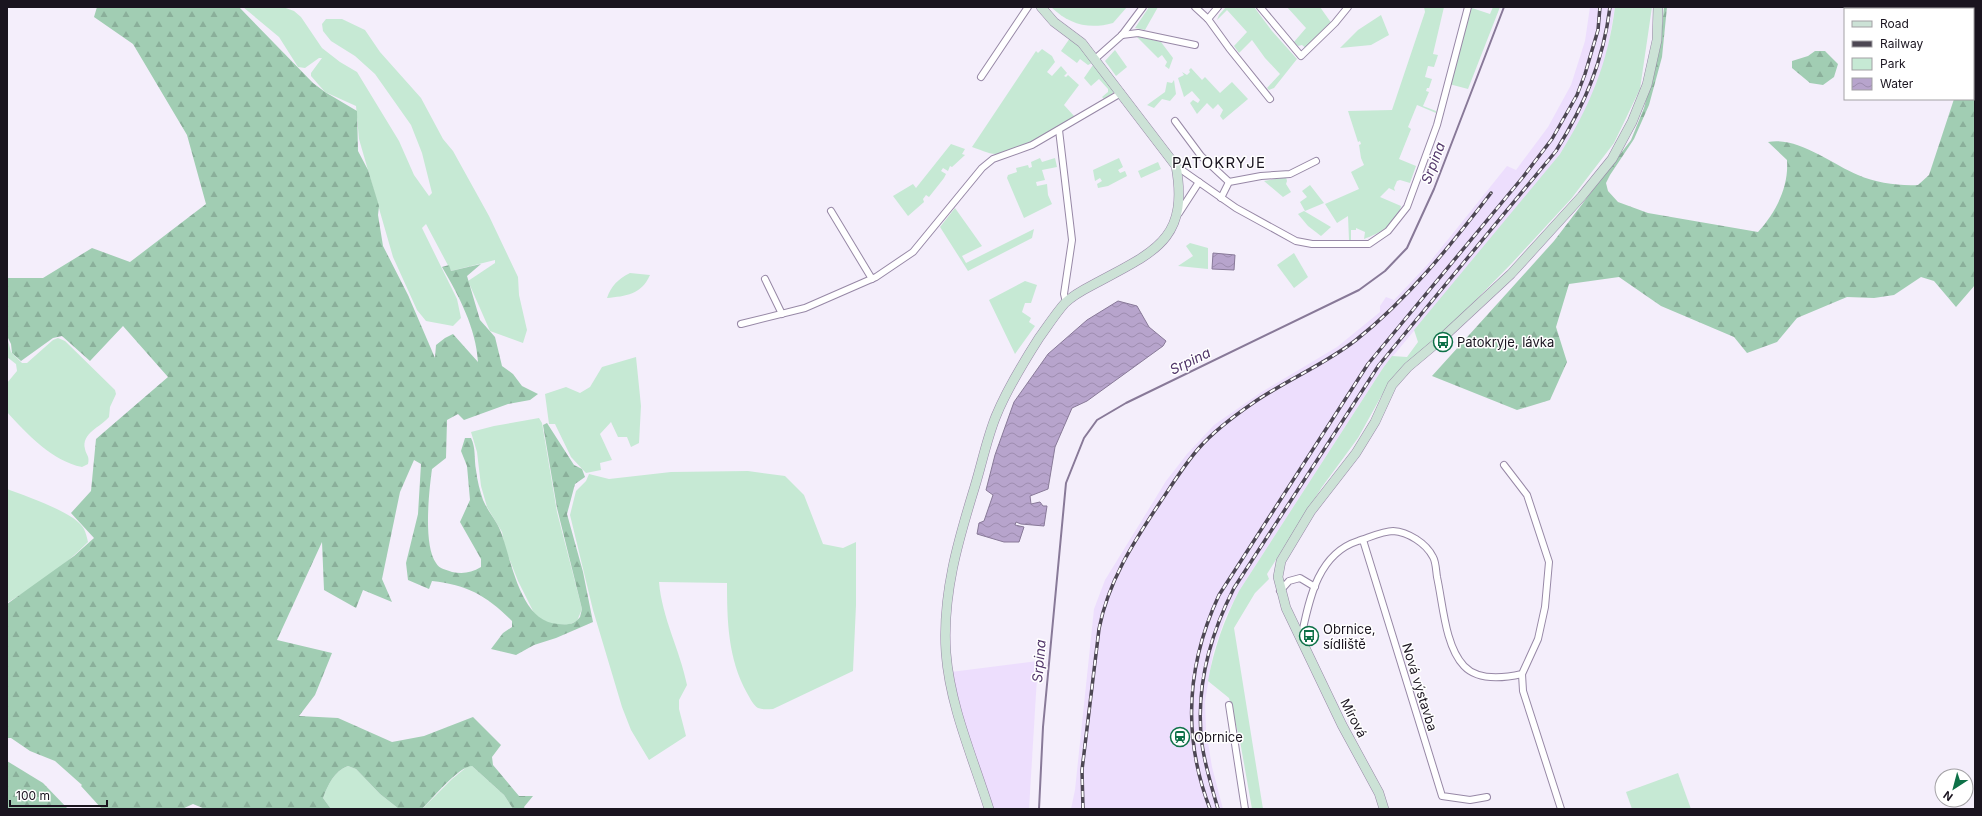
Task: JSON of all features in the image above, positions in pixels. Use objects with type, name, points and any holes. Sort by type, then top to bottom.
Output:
[{"type":"street","points":[[981,77],[1028,7]]},
{"type":"street","points":[[1041,7],[1054,22],[1082,43],[1176,166],[1236,208],[1296,241],[1312,244],[1368,244],[1388,231],[1407,207],[1437,125],[1468,7]]},
{"type":"street","points":[[1094,59],[1122,36],[1143,7]]},
{"type":"street","points":[[1195,7],[1208,19],[1270,99]]},
{"type":"street","points":[[1208,19],[1218,7]]},
{"type":"street","points":[[1260,7],[1301,56],[1335,23],[1348,7]]},
{"type":"street","points":[[1280,591],[1278,577],[1281,561],[1311,511],[1356,453],[1374,422],[1392,385],[1408,367],[1439,341],[1512,274],[1582,196],[1612,158],[1632,122],[1647,85],[1657,40],[1658,7]]},
{"type":"street","points":[[1122,36],[1138,33],[1195,44]]},
{"type":"street","points":[[740,324],[805,308],[872,278],[914,252],[982,168],[993,159],[1032,145],[1121,93]]},
{"type":"street","points":[[1175,121],[1201,156],[1229,182]]},
{"type":"street","points":[[1059,130],[1072,240],[1064,294],[1066,302]]},
{"type":"street","points":[[1229,182],[1261,176],[1290,174],[1316,161]]},
{"type":"street","points":[[1176,166],[1180,185],[1178,214]]},
{"type":"street","points":[[989,809],[950,685],[945,625],[949,582],[958,540],[996,416],[1011,385],[1037,342],[1066,302],[1084,290],[1154,251],[1166,238],[1178,214],[1199,182]]},
{"type":"street","points":[[1221,198],[1229,182]]},
{"type":"street","points":[[831,211],[872,278]]},
{"type":"street","points":[[765,279],[782,314]]},
{"type":"street","points":[[1504,465],[1527,495],[1549,562],[1545,607],[1538,639],[1522,674],[1523,691],[1561,809]]},
{"type":"street","points":[[1301,638],[1308,604],[1320,574],[1332,557],[1352,544],[1392,531],[1407,534],[1423,544],[1433,557],[1452,650],[1465,667],[1479,676],[1506,678],[1522,674]]},
{"type":"street","name":"Nová výstavba","points":[[1363,540],[1442,796],[1470,800],[1487,796]]},
{"type":"street","points":[[1280,591],[1289,581],[1300,578],[1315,587]]},
{"type":"street","name":"Mírová","points":[[1280,591],[1342,725],[1379,793],[1384,809]]},
{"type":"street","points":[[1229,705],[1245,809]]},
{"type":"shaded area","points":[[1590,7],[1615,7],[1606,58],[1595,90],[1579,124],[1560,154],[1538,182],[1383,368],[1239,591],[1225,618],[1213,653],[1205,702],[1206,730],[1212,767],[1223,809],[1071,809],[1075,790],[1094,609],[1105,580],[1166,481],[1187,454],[1214,425],[1260,393],[1337,347],[1380,312],[1380,306],[1386,297],[1394,300],[1429,263],[1507,166],[1516,170],[1548,127],[1571,85],[1585,41]]},
{"type":"shaded area","points":[[1038,661],[1029,809],[993,809],[960,711],[951,672]]},
{"type":"green space","points":[[97,7],[239,7],[313,83],[357,111],[358,151],[368,170],[379,206],[378,215],[383,246],[408,295],[435,358],[436,345],[453,334],[478,362],[477,349],[466,313],[455,289],[442,267],[449,265],[451,271],[481,264],[467,276],[480,320],[495,337],[502,366],[513,374],[522,386],[538,394],[530,400],[508,404],[464,420],[458,414],[447,420],[446,458],[432,469],[428,531],[432,555],[439,567],[452,572],[460,573],[474,571],[481,567],[481,559],[460,522],[470,500],[467,466],[461,451],[465,438],[471,438],[473,442],[477,478],[483,500],[500,530],[514,575],[527,602],[535,613],[545,621],[558,624],[570,624],[578,620],[582,609],[557,508],[543,425],[547,423],[574,465],[582,469],[585,477],[575,484],[567,514],[583,572],[593,622],[556,638],[534,645],[516,655],[491,649],[503,633],[512,627],[512,621],[485,598],[456,585],[432,581],[429,589],[408,580],[406,563],[418,514],[421,464],[414,460],[400,492],[382,579],[392,602],[363,590],[356,608],[324,590],[322,542],[277,640],[332,653],[315,695],[299,716],[338,718],[392,742],[424,736],[473,717],[501,745],[492,757],[493,765],[519,796],[533,796],[524,807],[525,809],[513,809],[504,795],[472,766],[460,771],[453,777],[422,809],[399,809],[380,794],[356,769],[348,766],[343,768],[335,775],[329,783],[323,798],[331,809],[205,809],[193,804],[182,809],[102,809],[81,786],[82,785],[55,761],[30,751],[11,738],[7,738],[7,604],[74,556],[94,538],[71,513],[91,491],[96,439],[168,377],[123,326],[90,361],[62,336],[53,338],[21,361],[12,353],[11,344],[7,336],[7,278],[43,278],[92,248],[130,262],[206,204],[187,135],[133,44],[94,17]]},
{"type":"green space","points":[[243,7],[283,7],[294,11],[301,17],[322,48],[340,62],[357,72],[399,141],[414,175],[429,196],[432,193],[422,153],[411,125],[375,74],[355,56],[331,41],[323,31],[322,24],[326,19],[342,19],[365,30],[380,52],[421,98],[443,139],[453,151],[489,216],[518,277],[519,295],[527,330],[523,343],[490,331],[468,281],[495,263],[495,260],[451,271],[426,224],[422,228],[457,299],[461,318],[453,326],[426,321],[417,310],[393,257],[359,139],[356,106],[325,92],[311,76],[311,73],[322,58],[319,58],[305,68],[298,67],[279,37]]},
{"type":"green space","points":[[1051,7],[1127,7],[1113,23],[1095,26],[1079,24],[1065,18]]},
{"type":"green space","points":[[1149,7],[1158,7],[1145,30],[1135,28]]},
{"type":"green space","points":[[1226,7],[1254,7],[1272,31],[1297,59],[1274,88],[1269,90],[1267,88],[1280,74],[1265,58],[1252,40],[1239,53],[1234,46],[1247,32],[1227,10],[1217,20],[1219,15]]},
{"type":"green space","points":[[1287,7],[1320,7],[1332,24],[1308,50],[1302,45],[1298,46],[1294,42],[1306,28]]},
{"type":"green space","points":[[1424,7],[1444,7],[1433,54],[1438,55],[1434,67],[1428,66],[1425,77],[1432,79],[1429,88],[1427,88],[1426,91],[1429,92],[1423,106],[1436,111],[1436,113],[1417,105],[1408,127],[1411,129],[1399,159],[1416,166],[1410,183],[1400,180],[1397,181],[1394,188],[1395,191],[1389,188],[1380,197],[1401,206],[1396,218],[1382,231],[1364,239],[1365,232],[1356,228],[1356,230],[1351,230],[1351,240],[1349,240],[1348,216],[1337,223],[1325,204],[1359,189],[1351,172],[1364,165],[1361,158],[1359,145],[1361,144],[1360,141],[1358,142],[1348,111],[1392,110],[1425,12]]},
{"type":"green space","points":[[1493,7],[1500,7],[1468,89],[1449,84],[1468,16],[1472,8],[1490,14]]},
{"type":"green space","points":[[1615,7],[1652,7],[1640,89],[1614,143],[1571,199],[1512,263],[1465,311],[1408,363],[1388,384],[1358,438],[1322,487],[1267,574],[1269,579],[1255,593],[1234,628],[1263,809],[1252,809],[1240,741],[1229,698],[1208,681],[1216,646],[1229,613],[1239,591],[1383,368],[1392,356],[1407,357],[1418,342],[1414,330],[1560,154],[1580,119],[1596,84],[1608,47]]},
{"type":"green space","points":[[1664,7],[1667,7],[1662,57],[1649,105],[1634,139],[1606,183],[1608,191],[1618,202],[1648,213],[1758,232],[1776,208],[1786,180],[1787,160],[1768,142],[1779,141],[1791,143],[1814,152],[1858,175],[1880,182],[1918,185],[1929,175],[1954,100],[1974,100],[1974,8],[1957,7],[1975,7],[1975,285],[1956,307],[1934,281],[1921,277],[1894,295],[1874,298],[1847,297],[1797,318],[1777,342],[1747,353],[1734,337],[1661,306],[1619,277],[1569,284],[1556,327],[1567,362],[1550,400],[1517,410],[1432,376],[1554,241],[1631,140],[1644,108],[1660,46]]},
{"type":"green space","points":[[1381,15],[1389,35],[1371,45],[1340,48],[1358,30]]},
{"type":"green space","points":[[1136,36],[1161,42],[1173,58],[1169,69],[1165,66],[1167,62],[1162,55],[1158,58]]},
{"type":"green space","points":[[1070,38],[1081,47],[1113,87],[1113,93],[1104,99],[1102,97],[1108,92],[1108,89],[1099,79],[1091,86],[1084,78],[1093,65],[1092,63],[1088,65],[1080,59],[1077,63],[1061,51]]},
{"type":"green space","points":[[1042,49],[1052,56],[1055,62],[1047,72],[1052,76],[1061,66],[1067,73],[1064,76],[1066,77],[1068,75],[1079,85],[1064,105],[1075,117],[1026,145],[1005,152],[993,154],[972,147],[1036,51],[1038,53]]},
{"type":"green space","points":[[1115,50],[1127,67],[1116,76],[1105,61]]},
{"type":"green space","points":[[1815,51],[1825,51],[1838,64],[1834,77],[1823,85],[1810,83],[1792,68],[1792,61],[1808,56]]},
{"type":"green space","points":[[1191,68],[1202,80],[1205,77],[1220,93],[1232,82],[1248,99],[1223,120],[1220,116],[1223,110],[1218,104],[1213,109],[1207,103],[1197,114],[1190,103],[1193,100],[1198,103],[1200,100],[1192,91],[1184,97],[1178,78],[1184,75],[1182,72],[1187,75]]},
{"type":"green space","points":[[1174,80],[1176,94],[1170,101],[1162,99],[1154,108],[1147,105],[1165,92],[1167,82],[1172,83]]},
{"type":"green space","points":[[951,144],[965,149],[962,154],[965,155],[952,167],[950,166],[948,171],[943,168],[941,171],[946,174],[944,178],[929,197],[926,195],[923,199],[924,202],[908,216],[893,196],[913,184],[916,188]]},
{"type":"green space","points":[[1040,158],[1042,162],[1055,158],[1057,167],[1042,170],[1045,180],[1036,182],[1037,186],[1047,184],[1048,195],[1052,204],[1024,218],[1007,178],[1008,175],[1017,172],[1016,168],[1028,165],[1029,168],[1032,167],[1031,162]]},
{"type":"green space","points":[[1119,158],[1123,167],[1118,170],[1120,173],[1125,171],[1127,176],[1108,186],[1098,188],[1097,184],[1102,181],[1100,178],[1095,181],[1093,170]]},
{"type":"green space","points":[[1158,162],[1161,169],[1141,178],[1138,171]]},
{"type":"green space","points":[[1286,177],[1286,184],[1291,192],[1283,197],[1264,181]]},
{"type":"green space","points":[[1310,185],[1324,203],[1305,211],[1300,202],[1307,197],[1302,191]]},
{"type":"green space","points":[[955,208],[982,246],[962,256],[966,263],[1034,229],[1032,238],[968,271],[940,227]]},
{"type":"green space","points":[[1304,211],[1331,227],[1321,236],[1308,226],[1298,214]]},
{"type":"green space","points":[[1190,243],[1208,248],[1208,269],[1178,266],[1193,256],[1186,246]]},
{"type":"green space","points":[[1294,253],[1308,277],[1294,288],[1277,265]]},
{"type":"green space","points":[[630,273],[650,275],[642,287],[637,291],[627,295],[607,298],[616,283]]},
{"type":"green space","points":[[1025,281],[1037,285],[1031,303],[1025,303],[1022,312],[1031,318],[1029,322],[1035,326],[1015,354],[989,300]]},
{"type":"green space","points":[[7,337],[11,352],[22,363],[27,363],[53,340],[58,338],[65,341],[115,390],[116,394],[110,407],[109,417],[92,431],[86,439],[85,449],[88,457],[88,464],[82,467],[71,464],[50,453],[23,429],[7,412],[7,383],[17,371],[16,364],[7,357]]},
{"type":"green space","points":[[636,357],[641,406],[639,443],[631,447],[627,437],[618,437],[611,422],[600,434],[612,460],[600,463],[601,470],[586,473],[571,457],[555,424],[549,424],[545,394],[566,387],[580,393],[590,387],[602,367]]},
{"type":"green space","points":[[539,418],[542,423],[557,512],[582,609],[577,621],[568,625],[552,624],[542,620],[534,613],[518,581],[505,548],[502,532],[487,507],[481,486],[477,452],[471,432],[494,426]]},
{"type":"green space","points":[[748,471],[785,476],[804,495],[823,544],[843,548],[856,542],[856,605],[853,671],[773,709],[758,708],[747,693],[732,653],[728,626],[727,583],[659,582],[667,621],[687,685],[679,700],[679,709],[686,736],[649,760],[631,730],[622,707],[593,610],[570,515],[576,491],[586,481],[589,474],[609,479],[671,472]]},
{"type":"green space","points":[[7,489],[49,505],[71,517],[84,529],[88,542],[70,559],[49,575],[7,603]]},
{"type":"green space","points":[[7,761],[43,783],[68,809],[7,809]]},
{"type":"green space","points":[[348,766],[356,769],[380,794],[399,809],[331,809],[323,798],[329,783],[335,775],[343,768]]},
{"type":"green space","points":[[468,766],[472,766],[504,795],[513,809],[422,809],[452,779]]},
{"type":"green space","points":[[1678,773],[1691,809],[1632,809],[1626,792]]},
{"type":"water","points":[[1213,253],[1235,255],[1234,270],[1212,269]]},
{"type":"water","points":[[1118,301],[1137,306],[1149,327],[1166,341],[1163,346],[1087,401],[1072,408],[1055,447],[1048,489],[1030,496],[1031,504],[1040,502],[1043,506],[1047,506],[1044,526],[1021,524],[1016,522],[1015,525],[1024,527],[1019,542],[1004,542],[977,534],[979,523],[984,521],[993,495],[986,490],[995,455],[1014,402],[1048,354],[1087,320]]},
{"type":"waterway","name":"Srpina","points":[[1039,809],[1043,727],[1066,483],[1084,438],[1097,420],[1126,403],[1359,290],[1385,271],[1407,248],[1434,189],[1504,7]]},
{"type":"railway","points":[[1210,809],[1201,782],[1195,755],[1192,728],[1192,701],[1194,675],[1200,648],[1208,622],[1219,595],[1368,364],[1523,177],[1552,139],[1577,95],[1585,74],[1598,30],[1600,7]]},
{"type":"railway","points":[[1218,809],[1203,752],[1200,723],[1202,683],[1206,663],[1217,625],[1225,606],[1234,588],[1379,365],[1556,151],[1576,116],[1591,82],[1603,46],[1610,7]]},
{"type":"railway","points":[[1083,809],[1082,770],[1099,629],[1103,612],[1115,579],[1131,548],[1178,475],[1205,442],[1239,413],[1279,387],[1344,349],[1375,324],[1428,271],[1491,193]]},
{"type":"place","name":"Patokryje, lávka","points":[[1443,342]]},
{"type":"place","name":"Obrnice, sídliště","points":[[1309,636]]},
{"type":"place","name":"Obrnice","points":[[1180,737]]},
{"type":"district","name":"PATOKRYJE","points":[[1219,163]]}]
